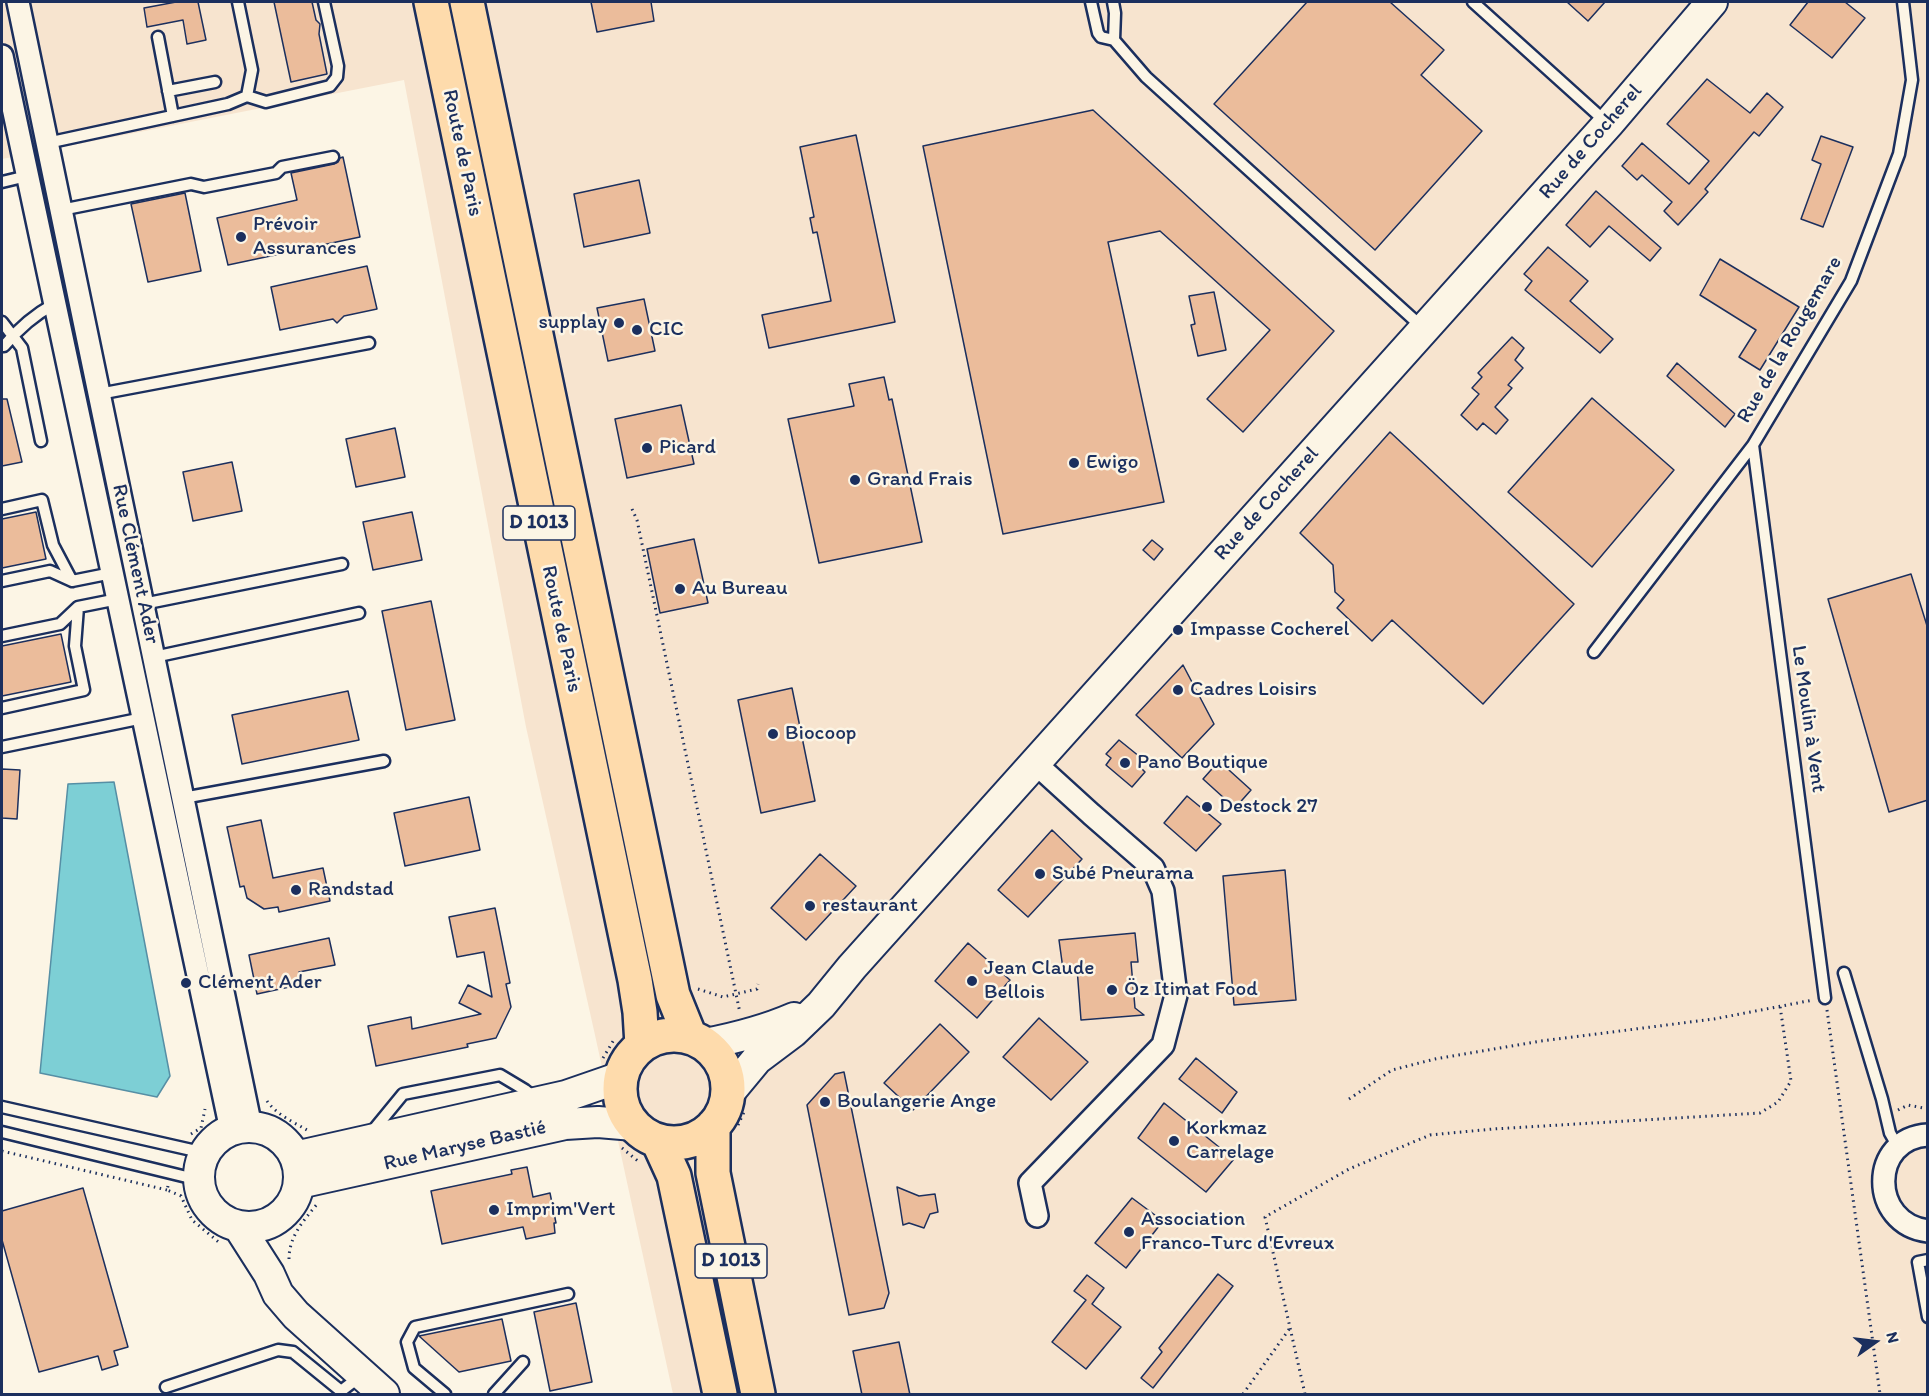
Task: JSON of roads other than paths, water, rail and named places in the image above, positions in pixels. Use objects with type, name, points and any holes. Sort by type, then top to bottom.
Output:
[{"type":"main road","name":"Route de Paris","points":[[431,2],[635,980],[642,1045]]},
{"type":"main road","name":"Route de Paris","points":[[467,2],[673,995],[697,1041]]},
{"type":"main road","points":[[673,1035],[697,1041],[715,1054],[723,1066],[728,1094],[724,1110],[713,1126],[701,1136],[688,1141],[636,1143],[620,1090],[625,1065],[642,1045],[657,1037],[673,1035]]},
{"type":"main road","name":"D 1013","points":[[713,1126],[713,1173],[758,1395]]},
{"type":"main road","name":"D 1013","points":[[636,1143],[674,1176],[720,1395]]},
{"type":"street","name":"Rue Clément Ader","points":[[18,2],[244,1090],[241,1129]]},
{"type":"street","name":"Rue de Cocherel","points":[[728,1094],[757,1059],[793,1032],[821,1005],[852,967],[1608,124],[1712,2]]},
{"type":"street","name":"Rue Clément Ader","points":[[2,56],[143,718],[241,1129]]},
{"type":"street","points":[[1035,763],[1090,814],[1154,868],[1163,891],[1176,995],[1163,1045],[1030,1183],[1037,1216]]},
{"type":"street","name":"Rue de Cocherel","points":[[697,1041],[749,1035],[769,1029],[821,1005]]},
{"type":"street","name":"Rue Maryse Bastié","points":[[297,1170],[366,1141],[540,1102],[591,1089],[621,1077]]},
{"type":"street","name":"Rue Maryse Bastié","points":[[297,1170],[565,1124],[598,1122],[636,1143]]},
{"type":"street","points":[[241,1129],[265,1130],[277,1136],[287,1145],[297,1170],[295,1197],[287,1210],[276,1220],[252,1228],[224,1222],[212,1212],[203,1199],[202,1166],[216,1138],[241,1129]]},
{"type":"street","points":[[1928,1135],[1910,1139],[1898,1147],[1888,1159],[1883,1174],[1883,1190],[1888,1205],[1897,1217],[1910,1227],[1928,1231]]},
{"type":"street","points":[[269,1274],[269,1250],[276,1220]]},
{"type":"street","points":[[239,1227],[269,1274],[278,1294],[296,1315],[384,1395]]},
{"type":"lane","points":[[238,2],[252,70],[247,96]]},
{"type":"lane","points":[[47,143],[228,104],[247,96],[266,102],[330,86],[337,77],[338,66],[324,2]]},
{"type":"lane","points":[[1091,2],[1101,37],[1114,40],[1146,77],[1425,329]]},
{"type":"lane","points":[[1113,2],[1114,40]]},
{"type":"lane","points":[[1473,2],[1608,124]]},
{"type":"lane","name":"Rue de la Rougemare","points":[[1594,652],[1753,445],[1851,281],[1899,154],[1912,80],[1903,2]]},
{"type":"lane","points":[[158,37],[173,116]]},
{"type":"lane","points":[[168,91],[215,82]]},
{"type":"lane","points":[[61,210],[191,184],[204,188],[276,173],[282,167],[333,157]]},
{"type":"lane","points":[[2,182],[27,176]]},
{"type":"lane","points":[[2,346],[38,313],[54,304]]},
{"type":"lane","points":[[2,322],[22,348],[41,441]]},
{"type":"lane","points":[[99,394],[369,343]]},
{"type":"lane","name":"Le Moulin à Vent","points":[[1753,445],[1825,998]]},
{"type":"lane","points":[[2,508],[42,500],[53,545],[72,581]]},
{"type":"lane","points":[[143,604],[342,564]]},
{"type":"lane","points":[[2,581],[50,571],[72,581],[112,573]]},
{"type":"lane","points":[[2,636],[60,624],[78,607],[118,599]]},
{"type":"lane","points":[[2,708],[84,690],[75,646],[78,607]]},
{"type":"lane","points":[[154,657],[359,613]]},
{"type":"lane","points":[[2,747],[143,718]]},
{"type":"lane","points":[[183,798],[384,761]]},
{"type":"lane","points":[[1844,973],[1890,1133],[1898,1147]]},
{"type":"lane","points":[[2,1107],[202,1166]]},
{"type":"lane","points":[[2,1132],[202,1166]]},
{"type":"lane","points":[[1928,1260],[1917,1262],[1928,1317]]},
{"type":"lane","points":[[446,1395],[414,1368],[407,1342],[415,1327],[568,1294]]},
{"type":"lane","points":[[166,1386],[278,1350],[293,1352],[341,1391],[362,1375]]},
{"type":"lane","points":[[494,1395],[523,1362]]},
{"type":"water","points":[[114,782],[170,1076],[157,1097],[40,1073],[68,784]]},
{"type":"place","name":"Prévoir Assurances","points":[[241,237]]},
{"type":"place","name":"supplay","points":[[619,323]]},
{"type":"place","name":"CIC","points":[[637,330]]},
{"type":"place","name":"Picard","points":[[647,448]]},
{"type":"place","name":"Ewigo","points":[[1074,463]]},
{"type":"place","name":"Grand Frais","points":[[855,480]]},
{"type":"place","name":"Au Bureau","points":[[680,589]]},
{"type":"place","name":"Impasse Cocherel","points":[[1178,630]]},
{"type":"place","name":"Cadres Loisirs","points":[[1178,690]]},
{"type":"place","name":"Biocoop","points":[[773,734]]},
{"type":"place","name":"Pano Boutique","points":[[1125,763]]},
{"type":"place","name":"Destock 27","points":[[1207,807]]},
{"type":"place","name":"Subé Pneurama","points":[[1040,874]]},
{"type":"place","name":"Randstad","points":[[296,890]]},
{"type":"place","name":"restaurant","points":[[810,906]]},
{"type":"place","name":"Jean Claude Bellois","points":[[972,981]]},
{"type":"place","name":"Clément Ader","points":[[186,983]]},
{"type":"place","name":"Öz Itimat Food","points":[[1112,990]]},
{"type":"place","name":"Boulangerie Ange","points":[[825,1102]]},
{"type":"place","name":"Korkmaz Carrelage","points":[[1174,1141]]},
{"type":"place","name":"Imprim'Vert","points":[[494,1210]]},
{"type":"place","name":"Association Franco-Turc d'Evreux","points":[[1129,1232]]}]
